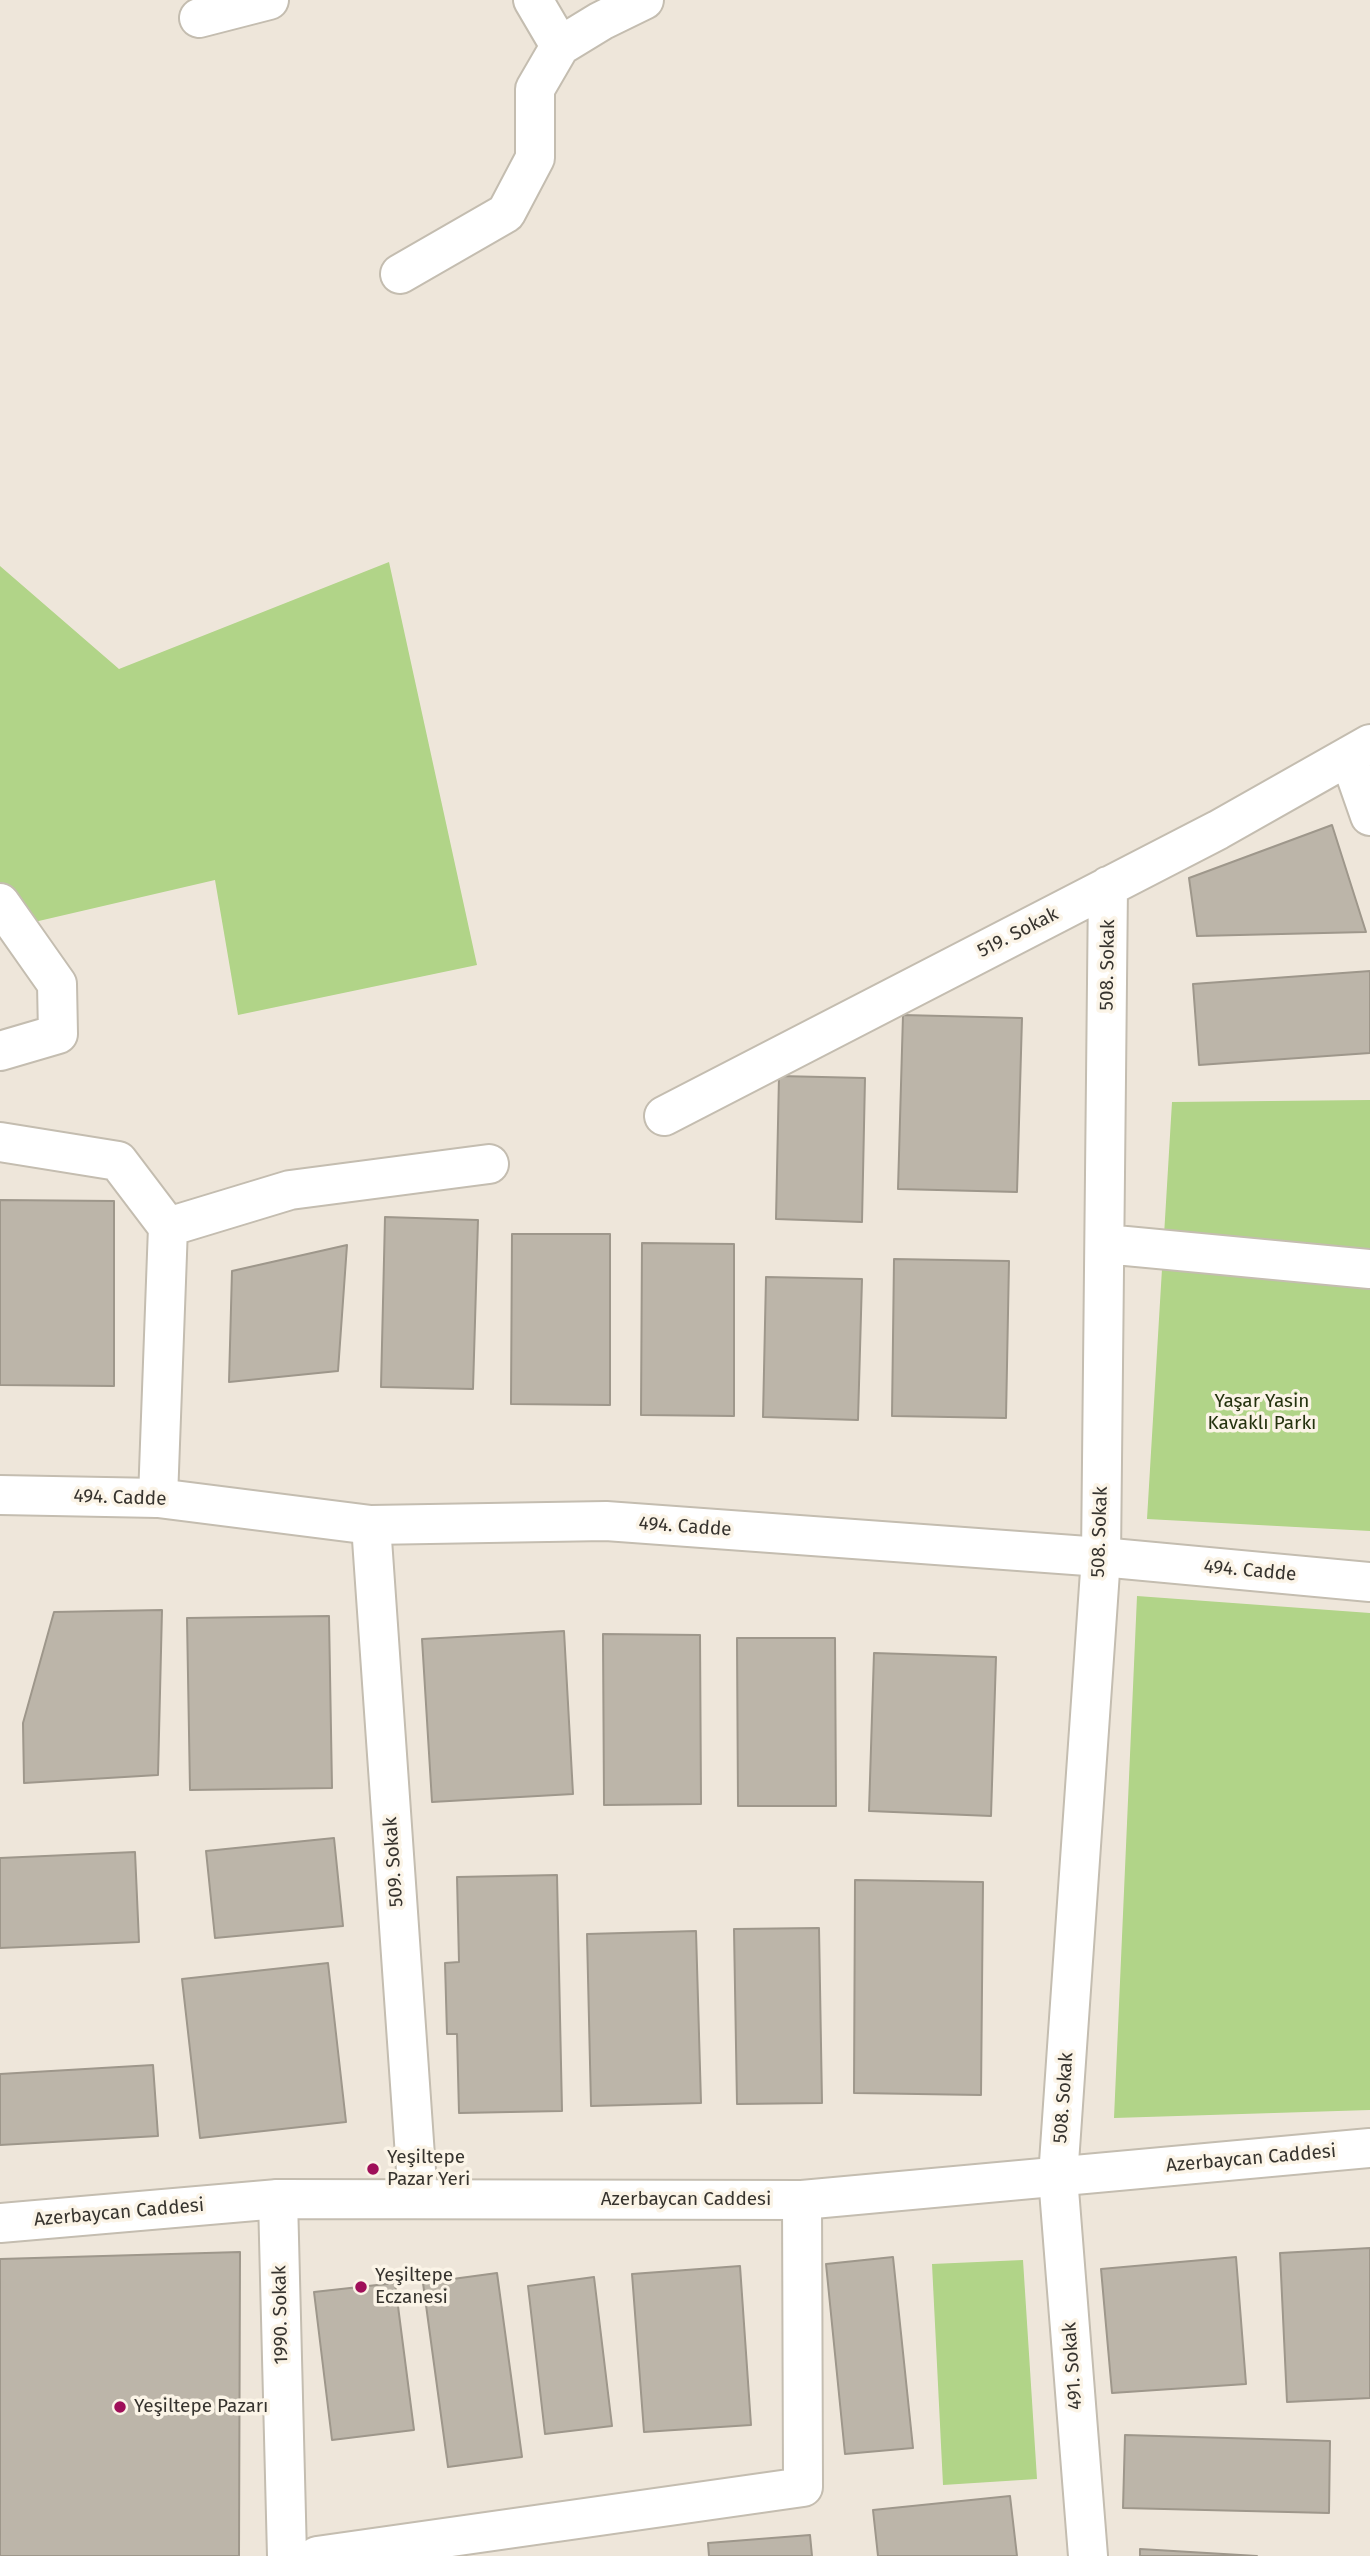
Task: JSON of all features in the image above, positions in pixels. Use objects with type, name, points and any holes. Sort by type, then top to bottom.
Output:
[{"type":"street","points":[[199,18],[269,0]]},
{"type":"street","points":[[533,0],[560,46]]},
{"type":"street","points":[[400,274],[506,213],[535,159],[536,89],[560,46],[644,0]]},
{"type":"street","points":[[1359,750],[1370,816]]},
{"type":"street","name":"519. Sokak","points":[[664,1116],[1218,830],[1359,750]]},
{"type":"street","name":"508. Sokak","points":[[1058,2177],[1101,1557],[1108,887]]},
{"type":"street","points":[[0,903],[57,984],[58,1034],[0,1051]]},
{"type":"street","points":[[0,1142],[118,1161],[168,1227],[158,1498]]},
{"type":"street","points":[[168,1227],[290,1190],[489,1164]]},
{"type":"street","points":[[1105,1244],[1370,1269]]},
{"type":"street","name":"494. Cadde","points":[[2,1503],[158,1498],[370,1525],[606,1521],[1101,1557],[1370,1582]]},
{"type":"street","name":"509. Sokak","points":[[370,1525],[418,2199]]},
{"type":"street","name":"Azerbaycan Caddesi","points":[[0,2223],[278,2199],[802,2200],[1370,2148]]},
{"type":"street","name":"491. Sokak","points":[[1058,2177],[1087,2556]]},
{"type":"street","name":"1990. Sokak","points":[[278,2199],[287,2556]]},
{"type":"street","points":[[317,2556],[803,2487],[802,2200]]},
{"type":"green space","points":[[389,562],[477,965],[238,1015],[215,880],[0,930],[0,566],[119,669]]},
{"type":"green space","name":"Yaşar Yasin Kavaklı Parkı","points":[[1370,1100],[1370,1531],[1147,1519],[1172,1102]]},
{"type":"green space","points":[[1137,1596],[1370,1613],[1370,2110],[1114,2118]]},
{"type":"green space","points":[[1023,2260],[1037,2479],[943,2485],[932,2264]]},
{"type":"building","points":[[1332,825],[1366,932],[1197,936],[1189,878]]},
{"type":"building","points":[[1370,971],[1370,1053],[1199,1065],[1193,984]]},
{"type":"building","points":[[903,1015],[1022,1018],[1017,1192],[898,1189]]},
{"type":"building","points":[[779,1076],[865,1078],[862,1222],[776,1219]]},
{"type":"building","points":[[0,1200],[114,1201],[114,1386],[0,1385]]},
{"type":"building","points":[[385,1217],[478,1220],[473,1389],[381,1387]]},
{"type":"building","points":[[512,1234],[610,1234],[610,1405],[511,1404]]},
{"type":"building","points":[[642,1243],[734,1244],[734,1416],[641,1415]]},
{"type":"building","points":[[347,1245],[338,1371],[229,1382],[232,1271]]},
{"type":"building","points":[[894,1259],[1009,1261],[1006,1418],[892,1416]]},
{"type":"building","points":[[766,1277],[862,1279],[858,1420],[763,1417]]},
{"type":"building","points":[[162,1610],[158,1775],[24,1783],[23,1723],[54,1612]]},
{"type":"building","points":[[329,1616],[332,1788],[190,1790],[187,1618]]},
{"type":"building","points":[[564,1631],[573,1794],[432,1802],[422,1639]]},
{"type":"building","points":[[603,1634],[700,1635],[701,1804],[604,1805]]},
{"type":"building","points":[[737,1638],[835,1638],[836,1806],[738,1806]]},
{"type":"building","points":[[874,1653],[996,1657],[991,1816],[869,1811]]},
{"type":"building","points":[[334,1838],[343,1926],[215,1938],[206,1851]]},
{"type":"building","points":[[135,1852],[139,1942],[0,1948],[0,1858]]},
{"type":"building","points":[[557,1875],[562,2111],[459,2113],[457,2034],[447,2034],[445,1963],[459,1962],[457,1877]]},
{"type":"building","points":[[855,1880],[983,1882],[981,2095],[854,2093]]},
{"type":"building","points":[[819,1928],[822,2103],[737,2104],[734,1929]]},
{"type":"building","points":[[696,1931],[701,2103],[591,2106],[587,1934]]},
{"type":"building","points":[[328,1963],[346,2122],[200,2138],[182,1979]]},
{"type":"building","points":[[153,2065],[158,2136],[0,2145],[0,2074]]},
{"type":"building","points":[[1370,2248],[1370,2398],[1287,2402],[1280,2253]]},
{"type":"building","name":"Yeşiltepe Pazarı","points":[[240,2252],[239,2556],[0,2556],[0,2259]]},
{"type":"building","points":[[893,2257],[913,2448],[845,2454],[826,2264]]},
{"type":"building","points":[[1236,2257],[1246,2384],[1112,2393],[1101,2269]]},
{"type":"building","points":[[740,2266],[751,2425],[644,2432],[632,2274]]},
{"type":"building","points":[[497,2273],[522,2457],[448,2467],[423,2283]]},
{"type":"building","points":[[594,2277],[612,2426],[545,2434],[528,2286]]},
{"type":"building","points":[[395,2283],[414,2430],[332,2440],[314,2292]]},
{"type":"building","points":[[1125,2435],[1330,2441],[1329,2513],[1123,2508]]},
{"type":"building","points":[[1010,2496],[1017,2556],[878,2556],[873,2510]]},
{"type":"building","points":[[810,2535],[812,2556],[709,2556],[708,2543]]},
{"type":"building","points":[[1140,2549],[1257,2556],[1140,2556]]},
{"type":"place","name":"Yeşiltepe Pazar Yeri","points":[[373,2169]]},
{"type":"place","name":"Yeşiltepe Eczanesi","points":[[361,2287]]},
{"type":"place","name":"Yeşiltepe Pazarı","points":[[120,2407]]}]
